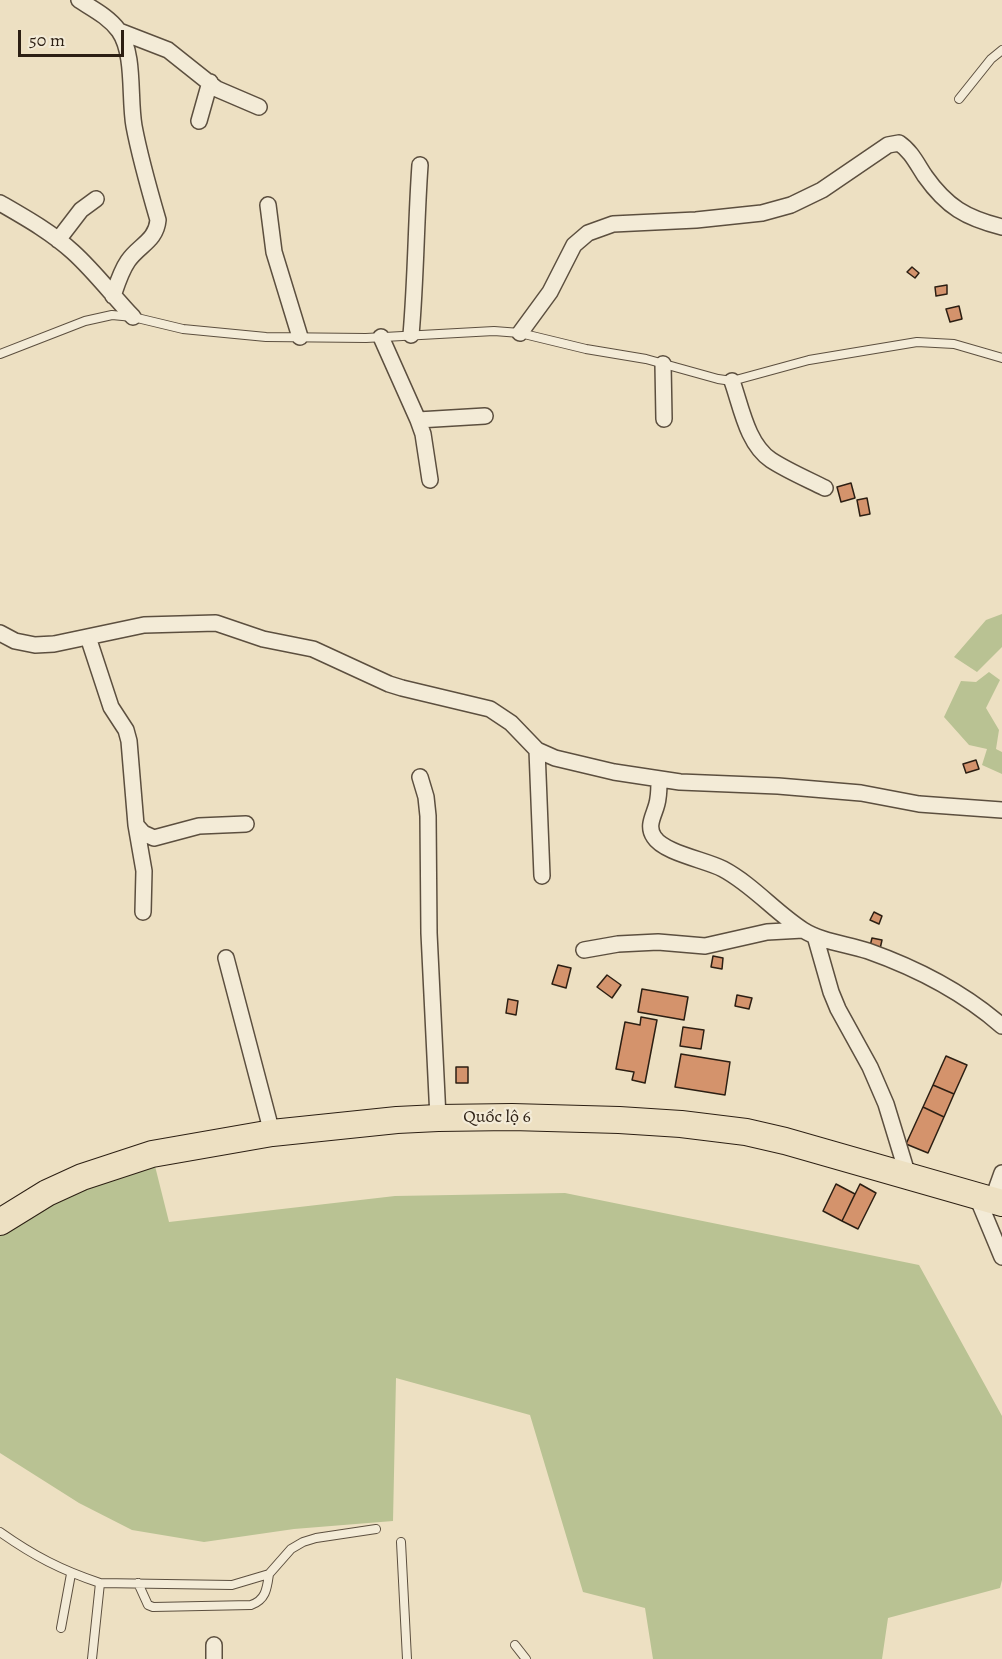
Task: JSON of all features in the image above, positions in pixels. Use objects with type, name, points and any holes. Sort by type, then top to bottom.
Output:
[{"type":"highway","name":"Quốc lộ 6","points":[[0,1222],[47,1193],[82,1177],[152,1154],[272,1133],[438,1118],[584,1119],[705,1126],[746,1132],[991,1200]]},
{"type":"street","points":[[79,0],[105,16],[119,31],[126,47],[133,122],[158,220],[157,230],[129,260],[113,296]]},
{"type":"street","points":[[119,31],[168,50],[210,82],[234,97],[259,108]]},
{"type":"street","points":[[199,121],[210,82]]},
{"type":"street","points":[[520,333],[550,292],[574,245],[588,233],[613,224],[696,220],[762,213],[791,205],[822,190],[888,145],[899,143],[907,148],[938,193],[952,207],[966,216],[1002,227]]},
{"type":"street","points":[[411,335],[420,165]]},
{"type":"street","points":[[58,240],[81,210],[96,199]]},
{"type":"street","points":[[0,203],[58,240],[81,260],[133,317]]},
{"type":"street","points":[[268,205],[274,252],[300,338]]},
{"type":"street","points":[[381,337],[423,434],[430,480]]},
{"type":"street","points":[[663,364],[664,419]]},
{"type":"street","points":[[732,381],[753,440],[760,450],[769,459],[825,488]]},
{"type":"street","points":[[418,420],[485,416]]},
{"type":"street","points":[[0,633],[15,641],[34,645],[144,625],[202,622],[229,626],[263,639],[323,652],[389,684],[490,709],[511,723],[537,750],[555,758],[591,767],[659,780],[861,793],[919,804],[1002,810]]},
{"type":"street","points":[[88,637],[111,707],[126,730],[129,741],[136,825],[144,871],[143,912]]},
{"type":"street","points":[[537,750],[542,876]]},
{"type":"street","points":[[420,777],[426,797],[428,816],[429,933],[438,1118]]},
{"type":"street","points":[[659,780],[658,800],[651,819],[653,836],[659,843],[710,862],[740,879],[809,933],[834,1001],[878,1086],[896,1134],[908,1176]]},
{"type":"street","points":[[136,825],[143,833],[154,838],[199,826],[246,824]]},
{"type":"street","points":[[584,950],[618,944],[658,942],[705,945],[767,932],[809,933],[915,970],[963,997],[1002,1026]]},
{"type":"street","points":[[226,958],[272,1133]]},
{"type":"street","points":[[1002,1173],[991,1200],[1002,1257]]},
{"type":"lane","points":[[959,99],[991,59],[1002,50]]},
{"type":"lane","points":[[0,354],[85,321],[112,315],[133,317],[183,329],[266,337],[381,337],[494,331],[520,333],[586,349],[624,354],[732,381],[809,360],[917,342],[954,344],[1002,358]]},
{"type":"lane","points":[[138,1583],[148,1605],[153,1606],[250,1605],[265,1595],[269,1574],[291,1549],[316,1538],[376,1529]]},
{"type":"lane","points":[[0,1532],[45,1562],[71,1574],[100,1583],[232,1585],[269,1574]]},
{"type":"lane","points":[[401,1542],[407,1659]]},
{"type":"lane","points":[[61,1628],[71,1574]]},
{"type":"lane","points":[[92,1659],[100,1583]]},
{"type":"lane","points":[[515,1645],[526,1659]]},
{"type":"green space","points":[[1002,614],[1002,647],[977,672],[954,657],[986,620]]},
{"type":"green space","points":[[989,672],[1000,680],[986,708],[999,730],[996,749],[1002,752],[1002,774],[982,765],[987,749],[969,745],[944,717],[961,681],[976,682]]},
{"type":"green space","points":[[152,1154],[169,1222],[395,1196],[565,1193],[919,1265],[1002,1416],[1002,1580],[1000,1588],[888,1618],[882,1659],[653,1659],[645,1608],[583,1592],[530,1415],[396,1378],[393,1521],[294,1529],[204,1542],[132,1530],[79,1503],[0,1453],[0,1219]]},
{"type":"building","points":[[912,267],[919,273],[915,278],[907,272]]},
{"type":"building","points":[[947,285],[947,294],[936,296],[935,287]]},
{"type":"building","points":[[959,306],[962,319],[950,322],[946,309]]},
{"type":"building","points":[[851,483],[855,498],[841,502],[837,487]]},
{"type":"building","points":[[867,498],[870,514],[860,516],[857,500]]},
{"type":"building","points":[[976,760],[979,769],[966,773],[963,764]]},
{"type":"building","points":[[874,912],[882,916],[879,924],[870,920]]},
{"type":"building","points":[[872,938],[882,940],[880,949],[870,946]]},
{"type":"building","points":[[713,956],[723,958],[722,969],[711,967]]},
{"type":"building","points":[[558,965],[571,968],[566,988],[552,984]]},
{"type":"building","points":[[607,975],[621,985],[612,998],[597,987]]},
{"type":"building","points":[[642,989],[688,997],[684,1020],[638,1012]]},
{"type":"building","points":[[737,995],[752,998],[749,1009],[735,1006]]},
{"type":"building","points":[[508,999],[518,1001],[516,1015],[506,1013]]},
{"type":"building","points":[[641,1017],[657,1020],[645,1083],[632,1080],[634,1072],[616,1069],[625,1022],[640,1025]]},
{"type":"building","points":[[683,1027],[704,1030],[701,1049],[680,1046]]},
{"type":"building","points":[[681,1054],[730,1062],[725,1095],[675,1087]]},
{"type":"building","points":[[946,1056],[967,1065],[954,1094],[933,1085]]},
{"type":"building","points":[[456,1067],[468,1067],[468,1083],[456,1083]]},
{"type":"building","points":[[933,1085],[954,1094],[944,1117],[923,1107]]},
{"type":"building","points":[[923,1107],[944,1117],[928,1153],[906,1144]]},
{"type":"building","points":[[836,1184],[855,1194],[842,1221],[823,1211]]},
{"type":"building","points":[[860,1184],[876,1193],[858,1229],[842,1221]]}]
